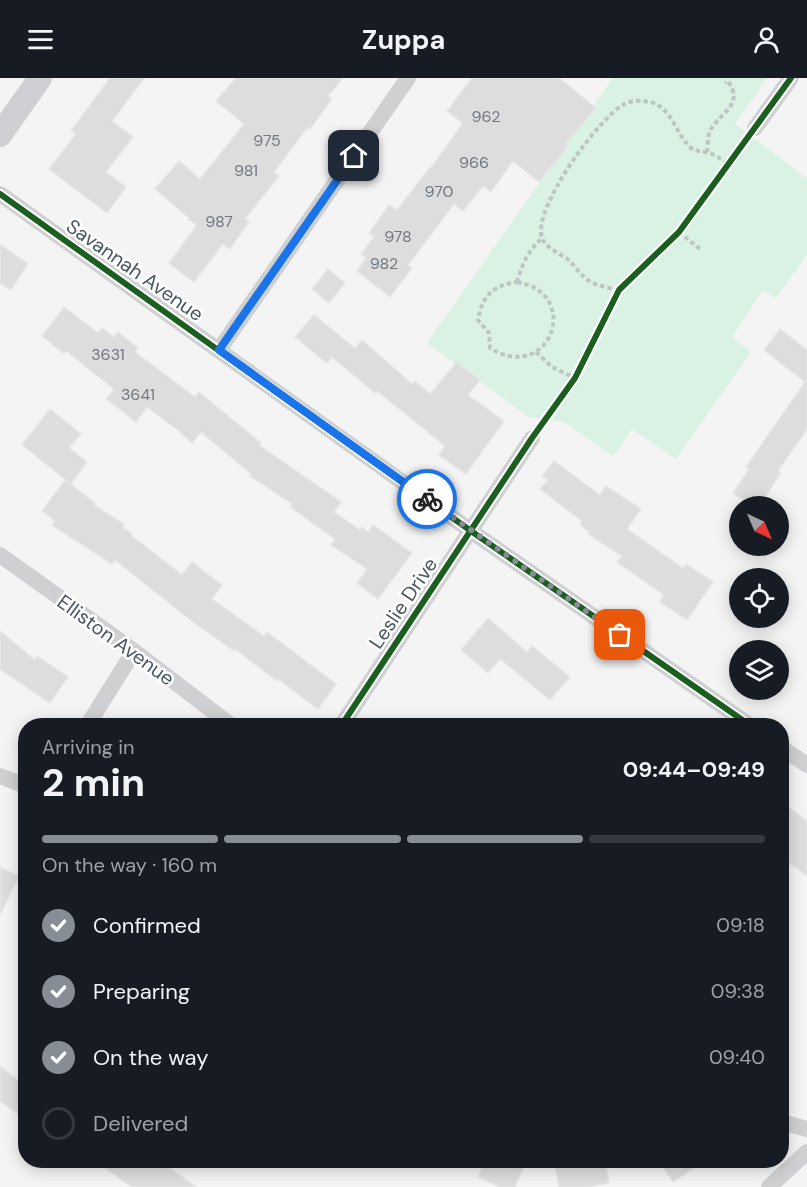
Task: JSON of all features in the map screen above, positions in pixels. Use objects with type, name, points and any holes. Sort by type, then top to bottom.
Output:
[{"type":"main road","points":[[0,135],[40,78]]},
{"type":"street","points":[[219,350],[408,78]]},
{"type":"street","points":[[755,128],[791,78]]},
{"type":"street","name":"Savannah Avenue","points":[[0,194],[471,531],[740,718]]},
{"type":"street","name":"Leslie Drive","points":[[346,718],[532,438]]},
{"type":"street","name":"Elliston Avenue","points":[[0,555],[134,651],[221,718]]},
{"type":"street","points":[[92,718],[134,651]]},
{"type":"street","points":[[789,753],[807,765]]},
{"type":"street","points":[[0,776],[18,783]]},
{"type":"street","points":[[789,1124],[807,1129]]},
{"type":"street","points":[[769,1187],[807,1152]]},
{"type":"path","points":[[707,152],[711,129],[732,103],[734,96],[734,89],[728,81],[725,83]]},
{"type":"path","points":[[619,290],[593,284],[542,239],[542,223],[555,189],[570,165],[615,110],[624,104],[640,101],[652,102],[667,113],[687,143],[696,151],[707,152],[729,164]]},
{"type":"path","points":[[722,172],[734,156]]},
{"type":"path","points":[[673,239],[685,224]]},
{"type":"path","points":[[679,232],[700,249]]},
{"type":"path","points":[[518,282],[530,251],[542,239]]},
{"type":"path","points":[[518,282],[528,284],[538,289],[551,305],[553,326],[550,336],[536,352],[525,357],[513,358],[490,348],[489,333],[478,320],[484,301],[498,287],[518,282]]},
{"type":"path","points":[[615,298],[619,290],[627,283]]},
{"type":"path","points":[[536,352],[552,367],[575,378]]},
{"type":"path","points":[[568,387],[579,369]]},
{"type":"green space","points":[[613,78],[767,78],[735,124],[807,178],[807,254],[776,298],[763,290],[732,337],[751,352],[676,459],[632,429],[613,456],[564,422],[529,417],[427,343]]},
{"type":"building","points":[[110,78],[144,78],[112,121],[133,137],[106,172],[126,187],[107,213],[49,169],[76,134],[71,131]]},
{"type":"building","points":[[236,78],[343,78],[328,96],[332,99],[310,129],[307,128],[274,172],[279,176],[245,219],[249,222],[230,249],[223,244],[194,282],[169,263],[197,225],[155,189],[179,161],[200,179],[244,124],[216,101]]},
{"type":"building","points":[[472,78],[559,78],[596,108],[539,182],[513,161],[491,192],[483,186],[463,211],[454,204],[408,265],[412,268],[390,297],[357,271],[366,258],[361,254],[374,237],[369,233],[389,205],[397,210],[432,167],[463,123],[447,111]]},
{"type":"building","points":[[0,244],[28,264],[11,290],[0,283]]},
{"type":"building","points":[[328,269],[345,283],[329,303],[312,289]]},
{"type":"building","points":[[64,307],[98,333],[102,328],[114,337],[118,332],[138,348],[135,352],[195,397],[199,392],[261,443],[259,445],[341,502],[334,512],[360,530],[362,527],[368,532],[373,525],[412,553],[378,599],[357,583],[367,569],[331,545],[335,539],[290,507],[292,504],[250,476],[251,474],[201,432],[192,443],[147,407],[136,422],[106,399],[114,389],[66,351],[64,354],[42,336]]},
{"type":"building","points":[[314,315],[355,348],[362,340],[412,384],[415,381],[430,394],[457,362],[480,380],[468,395],[504,421],[466,474],[439,455],[445,446],[377,391],[375,393],[332,357],[327,363],[295,337]]},
{"type":"building","points":[[780,329],[807,350],[807,429],[778,471],[781,473],[765,496],[738,496],[733,493],[749,469],[746,467],[805,382],[764,350]]},
{"type":"building","points":[[50,409],[81,434],[69,448],[87,462],[71,484],[22,445]]},
{"type":"building","points":[[554,461],[600,495],[606,486],[641,509],[627,529],[683,568],[686,564],[713,582],[687,620],[660,602],[664,595],[617,562],[622,556],[588,534],[590,532],[580,525],[582,521],[540,489],[548,480],[542,476]]},
{"type":"building","points":[[65,480],[95,503],[94,505],[124,524],[122,527],[132,533],[131,535],[182,575],[192,562],[222,585],[212,599],[264,636],[267,632],[336,684],[318,709],[235,649],[234,651],[193,622],[115,560],[112,564],[52,525],[55,521],[42,511]]},
{"type":"building","points":[[488,618],[527,652],[532,646],[570,677],[550,700],[500,659],[488,673],[461,650]]},
{"type":"building","points":[[0,631],[35,660],[37,656],[68,677],[50,703],[0,669]]},
{"type":"building","points":[[789,807],[807,821],[807,876],[789,863]]},
{"type":"building","points":[[0,867],[18,876],[18,878],[0,915]]},
{"type":"building","points":[[0,1066],[18,1081],[18,1113],[0,1101]]},
{"type":"building","points":[[105,1168],[170,1168],[196,1187],[132,1187]]},
{"type":"building","points":[[482,1168],[523,1168],[515,1187],[500,1187],[478,1177]]},
{"type":"building","points":[[555,1168],[606,1168],[609,1183],[588,1187],[559,1187]]},
{"type":"building","points":[[664,1168],[694,1168],[673,1182]]},
{"type":"cycle path","points":[[346,718],[532,438],[575,378],[619,290],[679,232],[791,78]]},
{"type":"cycle path","points":[[0,194],[471,531],[740,718]]},
{"type":"way so far","points":[[427,499],[620,635]]},
{"type":"route","points":[[354,156],[219,350],[427,499]]}]
